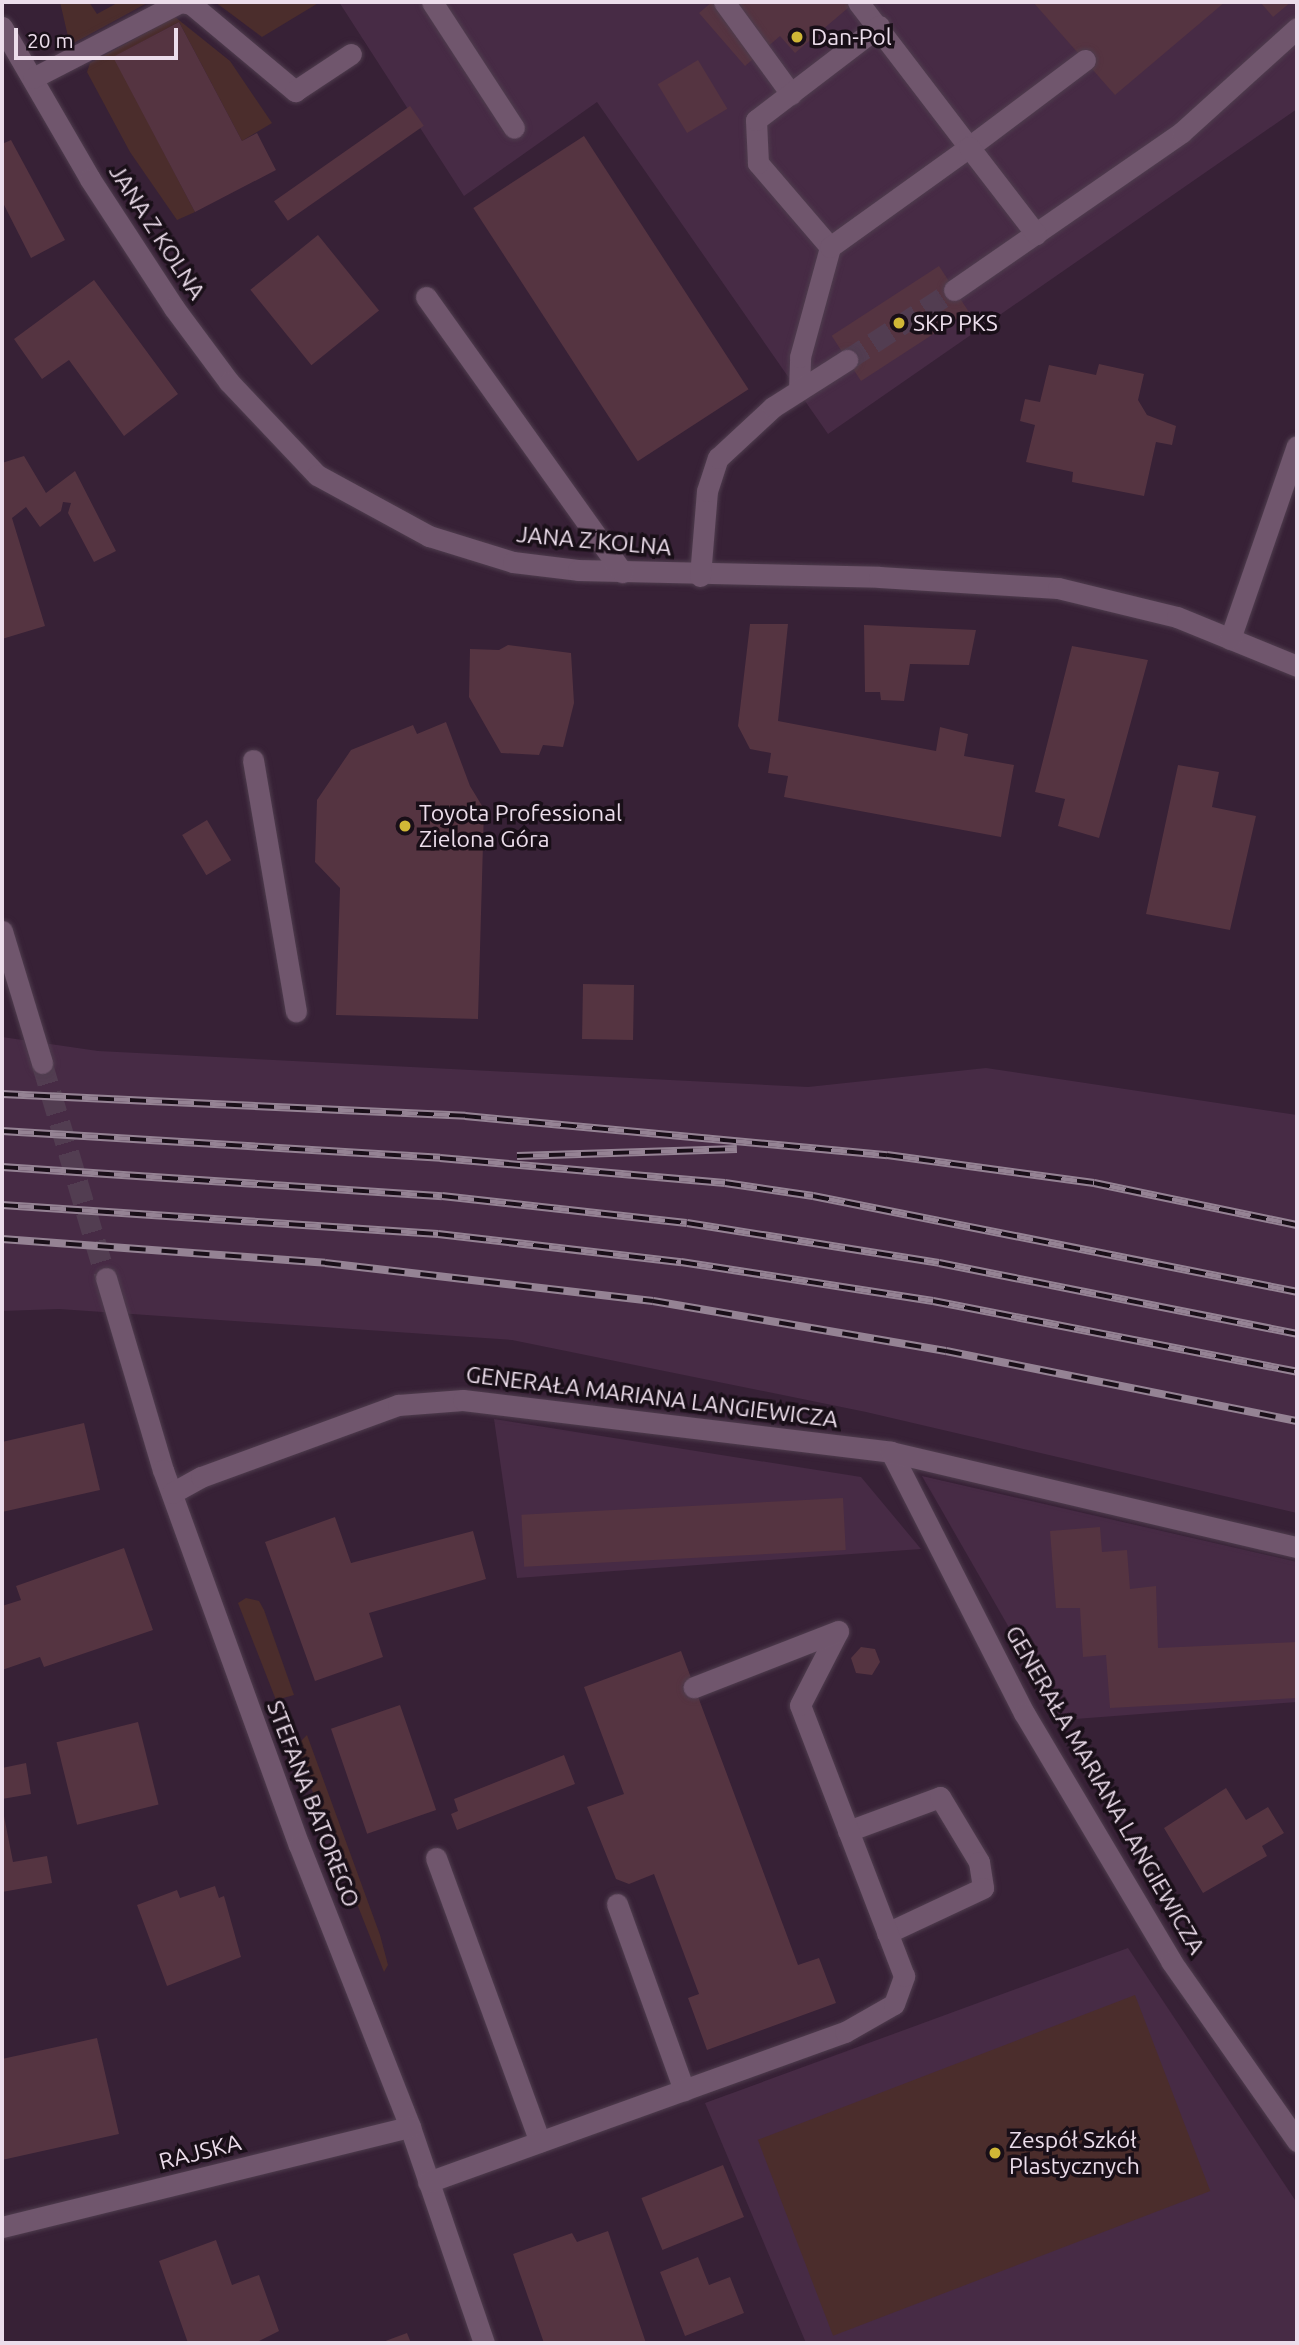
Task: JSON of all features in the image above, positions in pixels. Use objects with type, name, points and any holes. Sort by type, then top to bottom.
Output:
[{"type":"street","points":[[33,78],[180,2],[191,4],[295,91],[351,54]]},
{"type":"street","points":[[432,2],[514,128]]},
{"type":"street","points":[[724,2],[791,94]]},
{"type":"street","points":[[858,2],[1036,234]]},
{"type":"street","points":[[830,247],[758,163],[756,120],[879,26]]},
{"type":"street","name":"JANA Z KOLNA","points":[[2,27],[90,179],[174,309],[229,382],[317,475],[429,536],[513,562],[622,572],[700,576],[879,577],[1058,589],[1177,617],[1297,666]]},
{"type":"street","points":[[954,290],[1182,132],[1297,28]]},
{"type":"street","points":[[799,390],[800,357],[830,247],[1085,60]]},
{"type":"street","points":[[426,297],[622,572]]},
{"type":"street","points":[[700,576],[707,491],[718,458],[773,407],[847,360]]},
{"type":"street","points":[[1230,639],[1297,446]]},
{"type":"street","points":[[253,760],[296,1011]]},
{"type":"street","points":[[2,932],[42,1063]]},
{"type":"street","name":"STEFANA BATOREGO","points":[[106,1278],[172,1493],[289,1819],[410,2127],[484,2343]]},
{"type":"street","name":"GENERAŁA MARIANA LANGIEWICZA","points":[[172,1493],[201,1478],[398,1405],[456,1399],[704,1426],[891,1452],[1297,1547]]},
{"type":"street","name":"GENERAŁA MARIANA LANGIEWICZA","points":[[891,1452],[1024,1713],[1171,1961],[1297,2141]]},
{"type":"street","points":[[428,2182],[845,2032],[894,2004],[904,1976],[800,1705],[838,1631],[694,1687]]},
{"type":"street","points":[[848,1831],[940,1797],[979,1862],[984,1888],[887,1933]]},
{"type":"street","points":[[436,1858],[540,2142]]},
{"type":"street","points":[[617,1904],[684,2090]]},
{"type":"street","name":"RAJSKA","points":[[2,2227],[410,2127]]},
{"type":"shaded area","points":[[60,2],[89,2],[97,14],[119,2],[149,2],[70,45]]},
{"type":"shaded area","points":[[215,2],[320,2],[262,37]]},
{"type":"shaded area","points":[[339,2],[1297,2],[1297,109],[828,434],[597,102],[464,196]]},
{"type":"shaded area","points":[[175,17],[230,61],[272,123],[242,141],[179,22],[114,57],[195,212],[177,220],[130,152],[87,72],[90,63]]},
{"type":"shaded area","points":[[2,1037],[98,1051],[808,1087],[986,1068],[1297,1115],[1297,1513],[866,1412],[512,1340],[59,1309],[2,1311]]},
{"type":"shaded area","points":[[494,1419],[861,1477],[921,1549],[517,1578]]},
{"type":"shaded area","points":[[922,1476],[1297,1562],[1297,1702],[1062,1720]]},
{"type":"shaded area","points":[[246,1598],[259,1601],[264,1610],[294,1695],[276,1700],[238,1603]]},
{"type":"shaded area","points":[[307,1735],[380,1935],[388,1965],[384,1972],[295,1747]]},
{"type":"shaded area","name":"Zespół Szkół Plastycznych","points":[[1128,1948],[1297,2203],[1297,2343],[806,2343],[705,2103]]},
{"type":"shaded area","points":[[1135,1995],[1210,2191],[833,2336],[758,2140]]},
{"type":"building","points":[[712,2],[855,2],[795,53],[780,36],[745,66],[699,13]]},
{"type":"building","points":[[1033,2],[1225,2],[1115,95]]},
{"type":"building","points":[[1260,2],[1291,2],[1273,17]]},
{"type":"building","points":[[179,22],[242,141],[257,133],[276,170],[195,212],[113,57]]},
{"type":"building","points":[[698,60],[727,109],[687,133],[658,84]]},
{"type":"building","points":[[410,106],[424,126],[288,221],[274,201]]},
{"type":"building","points":[[584,136],[748,389],[638,461],[473,208]]},
{"type":"building","points":[[11,140],[65,240],[31,258],[2,201],[2,144]]},
{"type":"building","points":[[318,235],[379,310],[311,365],[250,290]]},
{"type":"building","name":"SKP PKS","points":[[939,266],[968,311],[861,381],[832,336]]},
{"type":"building","points":[[94,280],[178,394],[124,436],[69,360],[42,379],[14,339]]},
{"type":"building","points":[[1099,364],[1144,374],[1138,400],[1147,415],[1176,426],[1172,445],[1156,442],[1144,496],[1072,482],[1073,472],[1026,462],[1035,425],[1020,421],[1025,399],[1040,402],[1049,365],[1096,375]]},
{"type":"building","points":[[24,456],[46,493],[75,471],[116,551],[94,562],[68,513],[71,503],[63,502],[61,511],[40,527],[26,507],[12,518],[45,626],[2,639],[2,463]]},
{"type":"building","points":[[750,624],[788,624],[778,721],[936,751],[940,727],[968,734],[964,756],[1014,765],[1001,837],[784,797],[788,776],[768,773],[771,753],[750,749],[738,726]]},
{"type":"building","points":[[864,625],[976,630],[969,665],[910,664],[904,701],[881,700],[880,692],[865,692]]},
{"type":"building","points":[[508,645],[571,653],[574,703],[563,747],[543,745],[539,755],[501,753],[469,697],[470,649],[499,650]]},
{"type":"building","points":[[1072,646],[1148,660],[1099,838],[1058,826],[1065,799],[1035,792]]},
{"type":"building","points":[[446,722],[470,786],[484,809],[478,1019],[336,1015],[340,888],[315,862],[317,800],[351,750],[413,725],[417,734]]},
{"type":"building","points":[[1178,765],[1219,772],[1212,807],[1256,816],[1230,930],[1146,914]]},
{"type":"building","points":[[207,820],[231,860],[206,875],[182,835]]},
{"type":"building","points":[[583,984],[634,985],[633,1040],[582,1039]]},
{"type":"building","points":[[84,1423],[100,1490],[2,1512],[2,1442]]},
{"type":"building","points":[[843,1498],[846,1550],[524,1567],[521,1515]]},
{"type":"building","points":[[335,1517],[351,1563],[473,1531],[486,1579],[369,1613],[383,1657],[315,1681],[265,1542]]},
{"type":"building","points":[[1100,1527],[1102,1552],[1127,1550],[1130,1589],[1156,1586],[1158,1648],[1297,1642],[1297,1698],[1110,1708],[1106,1655],[1083,1657],[1080,1608],[1056,1608],[1050,1531]]},
{"type":"building","points":[[124,1548],[153,1630],[44,1667],[40,1657],[2,1670],[2,1606],[21,1600],[16,1586]]},
{"type":"building","points":[[861,1647],[875,1649],[880,1662],[872,1675],[856,1673],[851,1658]]},
{"type":"building","points":[[681,1651],[798,1965],[819,1958],[836,2003],[707,2050],[688,1998],[699,1994],[654,1874],[629,1884],[616,1879],[587,1807],[624,1794],[584,1687]]},
{"type":"building","points":[[400,1705],[436,1810],[367,1834],[331,1729]]},
{"type":"building","points":[[138,1722],[159,1804],[77,1825],[56,1742]]},
{"type":"building","points":[[564,1755],[575,1784],[457,1830],[451,1814],[458,1811],[454,1799]]},
{"type":"building","points":[[26,1763],[31,1794],[2,1799],[2,1768]]},
{"type":"building","points":[[1226,1788],[1246,1820],[1268,1807],[1284,1833],[1262,1846],[1267,1856],[1203,1893],[1164,1828]]},
{"type":"building","points":[[3,1811],[13,1862],[47,1856],[52,1883],[2,1892]]},
{"type":"building","points":[[215,1886],[219,1898],[224,1896],[241,1957],[167,1986],[137,1905],[177,1890],[180,1898]]},
{"type":"building","points":[[97,2038],[119,2134],[2,2160],[2,2059]]},
{"type":"building","points":[[723,2165],[744,2217],[662,2250],[641,2198]]},
{"type":"building","points":[[608,2231],[646,2343],[544,2343],[513,2254],[572,2233],[577,2242]]},
{"type":"building","points":[[216,2240],[232,2285],[259,2275],[279,2331],[255,2343],[188,2343],[159,2261]]},
{"type":"building","points":[[698,2257],[709,2285],[730,2277],[744,2313],[685,2336],[660,2272]]},
{"type":"building","points":[[407,2333],[411,2343],[380,2343]]},
{"type":"tunnel","points":[[847,360],[954,290]]},
{"type":"tunnel","points":[[42,1063],[106,1278]]},
{"type":"railway","points":[[2,1094],[465,1116],[887,1155],[1094,1183],[1297,1225]]},
{"type":"railway","points":[[2,1131],[440,1158],[725,1183],[813,1196],[1297,1292]]},
{"type":"railway","points":[[517,1156],[737,1149]]},
{"type":"railway","points":[[2,1167],[442,1196],[687,1223],[939,1263],[1297,1334]]},
{"type":"railway","points":[[2,1205],[438,1234],[681,1262],[933,1301],[1297,1372]]},
{"type":"railway","points":[[2,1239],[325,1263],[653,1301],[946,1351],[1297,1421]]},
{"type":"place","name":"Dan-Pol","points":[[797,37]]},
{"type":"place","name":"SKP PKS","points":[[899,323]]},
{"type":"place","name":"Toyota Professional Zielona Góra","points":[[405,826]]},
{"type":"place","name":"Zespół Szkół Plastycznych","points":[[995,2153]]}]
